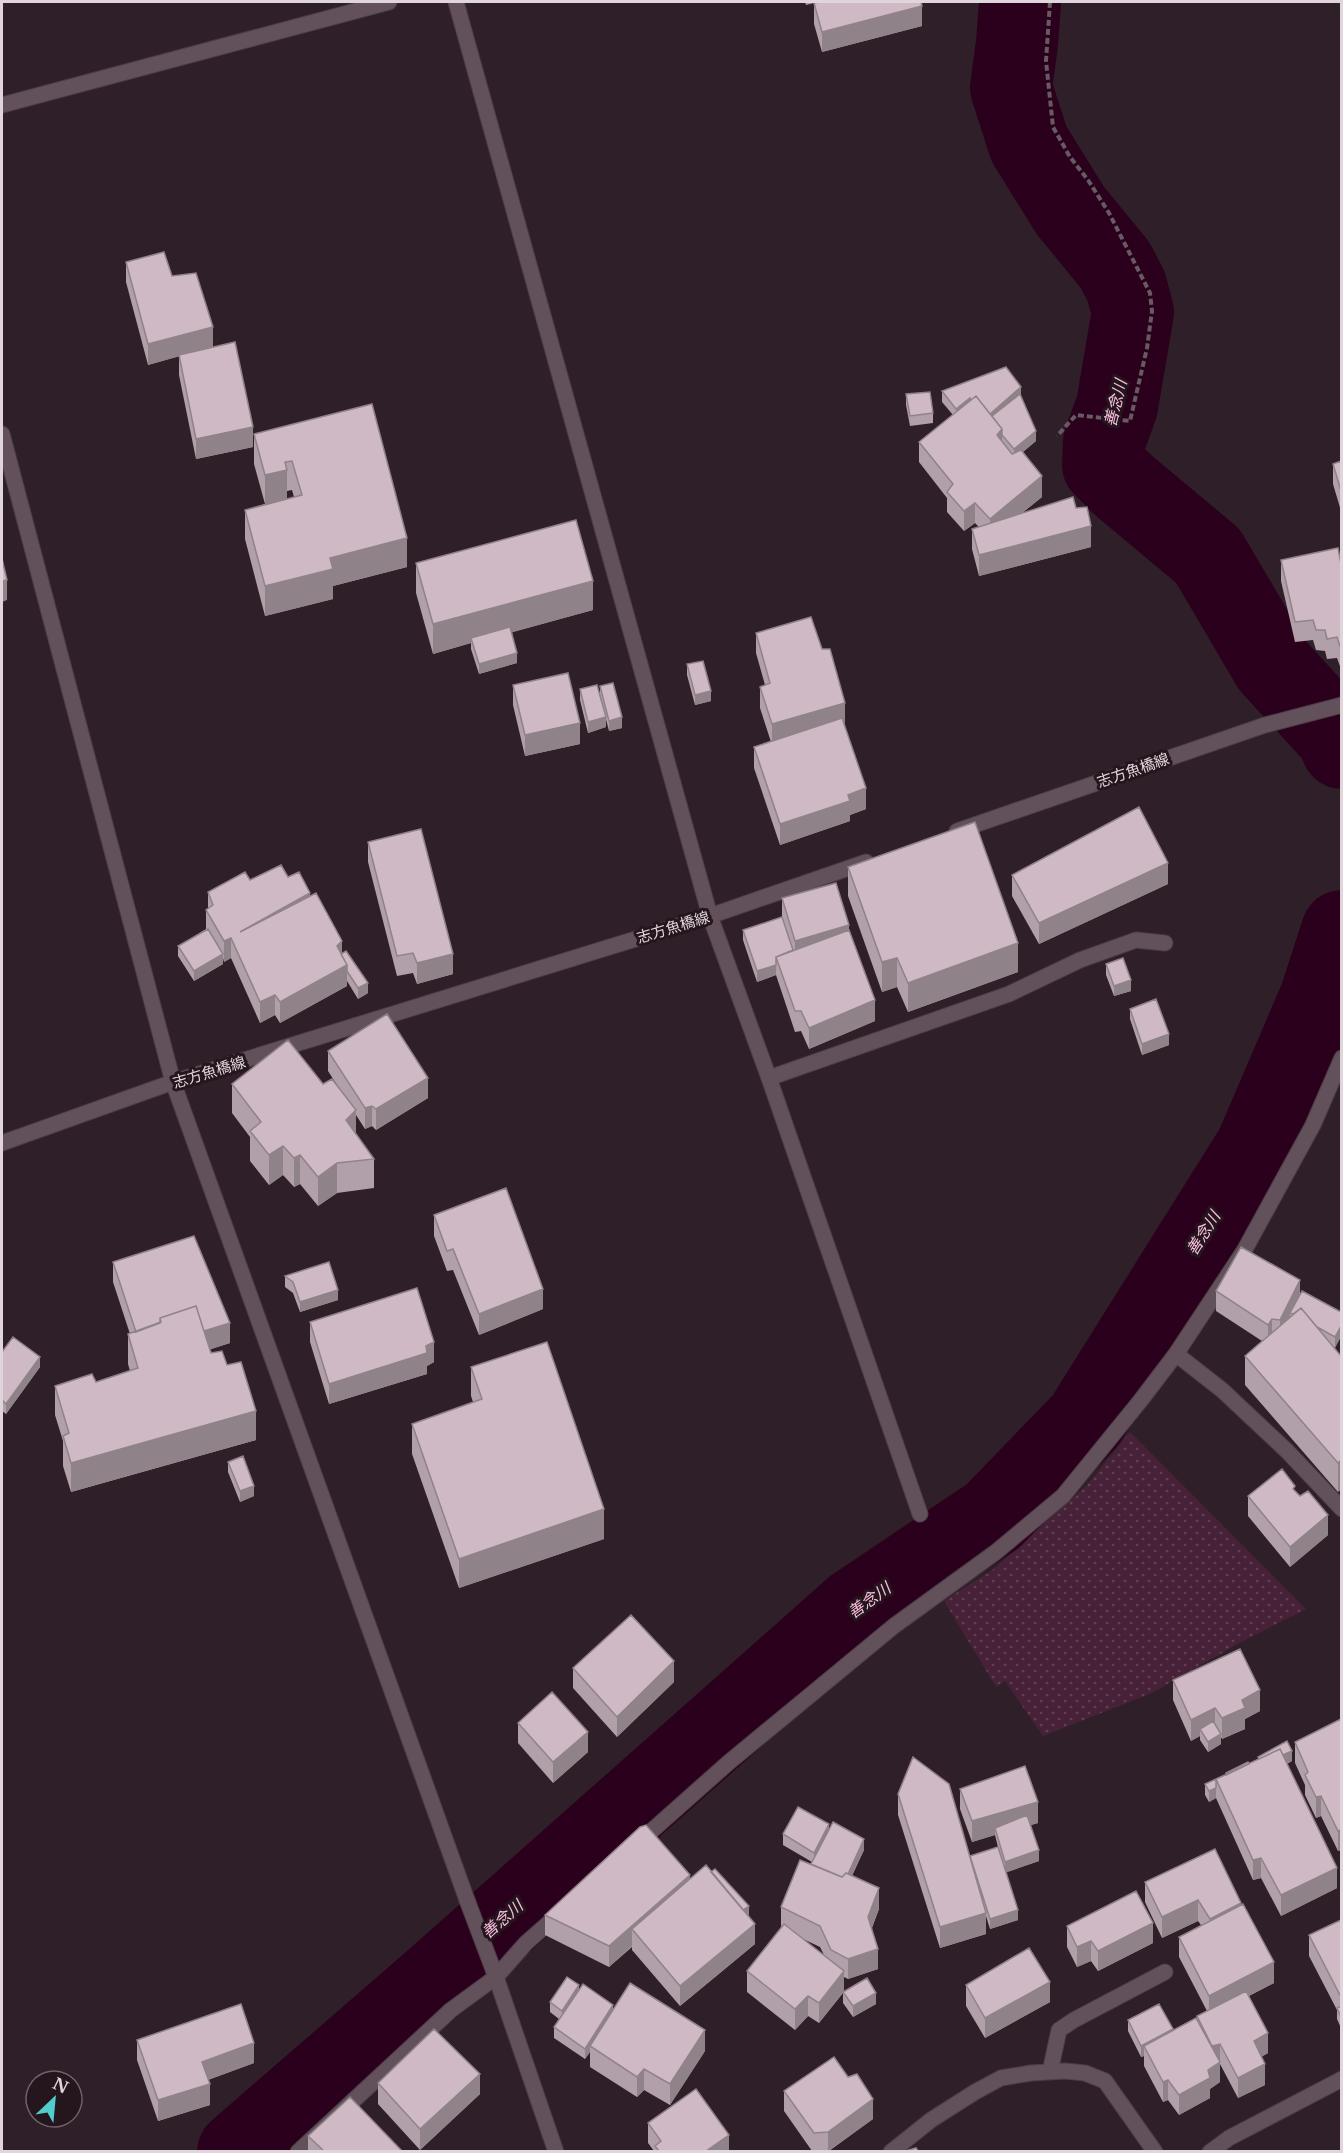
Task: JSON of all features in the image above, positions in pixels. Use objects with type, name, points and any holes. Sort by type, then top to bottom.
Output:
[{"type":"street","points":[[2,105],[389,2]]},
{"type":"street","points":[[456,2],[710,916],[769,1078],[920,1514]]},
{"type":"street","points":[[2,434],[173,1082],[496,1977],[556,2151]]},
{"type":"street","name":"志方魚橋線","points":[[948,834],[1265,725],[1341,705]]},
{"type":"street","name":"志方魚橋線","points":[[2,1143],[173,1082],[710,916],[880,857]]},
{"type":"street","points":[[769,1078],[1009,994],[1080,960],[1136,940],[1166,943]]},
{"type":"street","points":[[629,1851],[728,1763],[894,1626],[996,1552],[1063,1496],[1176,1354],[1244,1251],[1313,1125],[1341,1058]]},
{"type":"street","points":[[1176,1354],[1222,1390],[1287,1451],[1341,1509]]},
{"type":"street","points":[[298,2151],[452,2010],[496,1977],[526,1943],[569,1905]]},
{"type":"street","points":[[1050,2072],[1059,2030],[1165,1972]]},
{"type":"street","points":[[891,2151],[931,2120],[1001,2078],[1065,2071],[1085,2073],[1105,2081],[1155,2151]]},
{"type":"street","points":[[1210,2151],[1341,2079]]},
{"type":"path","points":[[1050,2],[1046,61],[1053,127],[1109,213],[1150,293],[1152,311],[1140,382],[1130,421],[1076,415],[1056,436]]},
{"type":"shaded area","points":[[1130,1432],[1306,1609],[1241,1642],[1152,1693],[1043,1736],[1005,1681],[996,1687],[944,1601],[995,1568],[1087,1485]]},
{"type":"building","points":[[921,2],[922,6],[822,32],[814,3]]},
{"type":"building","points":[[164,252],[172,276],[196,273],[213,327],[148,344],[126,262]]},
{"type":"building","points":[[235,342],[253,427],[196,439],[179,355]]},
{"type":"building","points":[[1006,367],[1021,387],[990,414],[976,396],[956,409],[942,391]]},
{"type":"building","points":[[930,392],[933,413],[910,416],[906,394]]},
{"type":"building","points":[[1020,394],[1036,431],[1014,449],[1002,435],[1002,429],[992,416]]},
{"type":"building","points":[[976,396],[1002,429],[997,435],[1012,454],[1021,450],[1042,476],[990,519],[975,503],[964,511],[947,492],[953,484],[919,442]]},
{"type":"building","points":[[372,404],[407,538],[330,558],[333,569],[265,586],[245,510],[302,495],[292,461],[285,462],[287,470],[265,475],[254,434]]},
{"type":"building","points":[[1341,461],[1341,491],[1333,464]]},
{"type":"building","points":[[1073,497],[1076,508],[1087,507],[1091,526],[979,555],[972,529]]},
{"type":"building","points":[[576,520],[593,581],[433,624],[416,563]]},
{"type":"building","points":[[1338,548],[1341,564],[1341,649],[1337,637],[1327,639],[1325,630],[1316,630],[1313,620],[1295,622],[1281,560]]},
{"type":"building","points":[[2,559],[7,580],[2,581]]},
{"type":"building","points":[[811,617],[822,649],[830,649],[845,703],[772,724],[760,687],[770,683],[756,633]]},
{"type":"building","points":[[510,627],[517,653],[479,664],[471,638]]},
{"type":"building","points":[[703,661],[711,691],[695,695],[687,664]]},
{"type":"building","points":[[568,673],[580,723],[525,735],[513,685]]},
{"type":"building","points":[[613,683],[622,717],[609,721],[600,686]]},
{"type":"building","points":[[597,685],[606,717],[588,722],[580,689]]},
{"type":"building","points":[[842,718],[866,788],[848,795],[850,801],[780,824],[754,747]]},
{"type":"building","points":[[1139,807],[1168,863],[1039,923],[1012,875]]},
{"type":"building","points":[[975,822],[1018,943],[908,983],[897,958],[882,962],[848,867]]},
{"type":"building","points":[[421,829],[453,954],[417,963],[413,953],[397,956],[368,842]]},
{"type":"building","points":[[281,865],[288,877],[299,872],[310,893],[240,932],[316,893],[342,941],[337,946],[347,965],[280,1002],[275,995],[260,1002],[231,938],[224,941],[206,910],[213,905],[208,892],[245,872],[250,880]]},
{"type":"building","points":[[836,883],[849,925],[795,941],[782,898]]},
{"type":"building","points":[[782,917],[793,950],[776,957],[776,965],[757,971],[743,930]]},
{"type":"building","points":[[208,929],[223,954],[194,971],[178,946]]},
{"type":"building","points":[[849,930],[875,1000],[809,1028],[801,1011],[795,1011],[776,957]]},
{"type":"building","points":[[346,951],[368,983],[358,988],[347,971],[347,965],[341,954]]},
{"type":"building","points":[[1123,958],[1131,980],[1114,986],[1106,964]]},
{"type":"building","points":[[1156,999],[1169,1034],[1142,1044],[1130,1009]]},
{"type":"building","points":[[387,1014],[428,1078],[376,1109],[372,1106],[365,1108],[328,1051]]},
{"type":"building","points":[[288,1040],[323,1084],[332,1079],[356,1110],[346,1120],[374,1159],[337,1163],[318,1177],[300,1155],[294,1158],[283,1146],[269,1155],[250,1131],[261,1122],[232,1084]]},
{"type":"building","points":[[506,1188],[543,1289],[479,1314],[453,1249],[447,1251],[434,1215]]},
{"type":"building","points":[[194,1236],[230,1323],[204,1331],[196,1306],[160,1318],[160,1323],[136,1332],[113,1262]]},
{"type":"building","points":[[1241,1247],[1300,1280],[1280,1320],[1272,1319],[1268,1325],[1216,1291]]},
{"type":"building","points":[[329,1262],[338,1290],[300,1302],[293,1282],[285,1276]]},
{"type":"building","points":[[417,1288],[434,1342],[426,1346],[427,1353],[329,1384],[310,1322]]},
{"type":"building","points":[[1302,1291],[1341,1312],[1341,1326],[1335,1337],[1317,1327],[1301,1308],[1293,1314],[1290,1313]]},
{"type":"building","points":[[196,1306],[211,1353],[222,1351],[227,1365],[241,1362],[256,1411],[71,1463],[63,1436],[69,1433],[55,1386],[92,1374],[96,1382],[138,1368],[128,1334],[161,1322],[160,1318]]},
{"type":"building","points":[[1301,1308],[1341,1356],[1341,1460],[1338,1463],[1245,1356]]},
{"type":"building","points":[[13,1337],[40,1357],[6,1404],[2,1400],[2,1352]]},
{"type":"building","points":[[547,1342],[604,1509],[459,1559],[412,1424],[482,1399],[471,1367]]},
{"type":"building","points":[[243,1456],[254,1486],[240,1491],[228,1462]]},
{"type":"building","points":[[1282,1469],[1295,1486],[1293,1489],[1300,1496],[1308,1491],[1328,1515],[1290,1547],[1248,1496]]},
{"type":"building","points":[[631,1615],[674,1661],[617,1717],[573,1668]]},
{"type":"building","points":[[1240,1649],[1260,1690],[1242,1700],[1245,1708],[1222,1718],[1215,1708],[1191,1720],[1173,1680]]},
{"type":"building","points":[[552,1692],[588,1732],[553,1762],[518,1723]]},
{"type":"building","points":[[1341,1719],[1341,1830],[1338,1831],[1321,1796],[1316,1797],[1305,1775],[1308,1772],[1295,1742]]},
{"type":"building","points":[[1213,1721],[1221,1734],[1208,1742],[1200,1729]]},
{"type":"building","points":[[1287,1741],[1292,1751],[1283,1755],[1280,1749],[1259,1759],[1258,1757]]},
{"type":"building","points":[[1280,1749],[1337,1868],[1281,1895],[1261,1858],[1253,1860],[1216,1779]]},
{"type":"building","points":[[913,1757],[949,1784],[986,1913],[940,1927],[898,1794]]},
{"type":"building","points":[[1248,1762],[1249,1764],[1226,1775],[1226,1773]]},
{"type":"building","points":[[1025,1766],[1038,1802],[972,1821],[960,1789]]},
{"type":"building","points":[[1216,1779],[1216,1788],[1209,1791],[1205,1784]]},
{"type":"building","points":[[798,1807],[829,1824],[814,1853],[783,1834]]},
{"type":"building","points":[[1027,1815],[1039,1850],[1005,1862],[995,1828]]},
{"type":"building","points":[[833,1822],[864,1839],[848,1874],[842,1877],[811,1864]]},
{"type":"building","points":[[646,1825],[690,1875],[609,1946],[545,1915],[640,1827]]},
{"type":"building","points":[[998,1847],[1018,1910],[990,1919],[970,1856]]},
{"type":"building","points":[[1215,1849],[1241,1903],[1210,1919],[1198,1900],[1162,1917],[1145,1882]]},
{"type":"building","points":[[800,1860],[842,1877],[846,1873],[879,1888],[868,1917],[878,1949],[848,1959],[831,1950],[820,1926],[781,1907]]},
{"type":"building","points":[[706,1865],[755,1924],[680,1986],[632,1929]]},
{"type":"building","points":[[715,1869],[749,1906],[743,1910],[711,1872]]},
{"type":"building","points":[[1136,1891],[1153,1923],[1098,1951],[1091,1941],[1077,1947],[1067,1926]]},
{"type":"building","points":[[1243,1904],[1274,1962],[1209,1996],[1179,1937]]},
{"type":"building","points":[[1341,1920],[1341,1995],[1340,1995],[1309,1935]]},
{"type":"building","points":[[784,1924],[844,1971],[819,2003],[808,1996],[795,2009],[747,1971]]},
{"type":"building","points":[[1029,1948],[1050,1982],[985,2018],[966,1985]]},
{"type":"building","points":[[567,1977],[579,1985],[562,2011],[550,2002]]},
{"type":"building","points":[[867,1978],[876,1993],[853,2006],[843,1992]]},
{"type":"building","points":[[630,1983],[705,2030],[670,2084],[644,2069],[637,2077],[590,2046]]},
{"type":"building","points":[[583,1984],[613,2005],[585,2049],[554,2027]]},
{"type":"building","points":[[1246,1991],[1268,2033],[1254,2041],[1265,2064],[1238,2078],[1220,2044],[1212,2046],[1197,2016]]},
{"type":"building","points":[[241,2004],[254,2043],[202,2062],[210,2084],[158,2100],[137,2040]]},
{"type":"building","points":[[1159,2004],[1173,2029],[1141,2046],[1128,2020]]},
{"type":"building","points":[[1196,2018],[1220,2062],[1208,2070],[1210,2078],[1179,2095],[1168,2080],[1163,2082],[1144,2046]]},
{"type":"building","points":[[434,2029],[480,2074],[420,2129],[378,2083]]},
{"type":"building","points":[[834,2057],[848,2077],[857,2074],[873,2099],[828,2132],[814,2133],[784,2091]]},
{"type":"building","points":[[696,2089],[729,2135],[706,2151],[659,2151],[655,2146],[661,2141],[648,2123]]},
{"type":"building","points":[[350,2097],[402,2151],[324,2151],[308,2136]]},
{"type":"waterway","name":"善念川","points":[[1020,2],[1011,88],[1029,144],[1070,210],[1115,265],[1126,286],[1133,312],[1117,406],[1104,442],[1103,465],[1123,485],[1208,556],[1272,665],[1337,736],[1342,748]]},
{"type":"waterway","name":"善念川","points":[[238,2152],[856,1608],[993,1516],[1085,1421],[1256,1148],[1320,999],[1342,931]]}]
